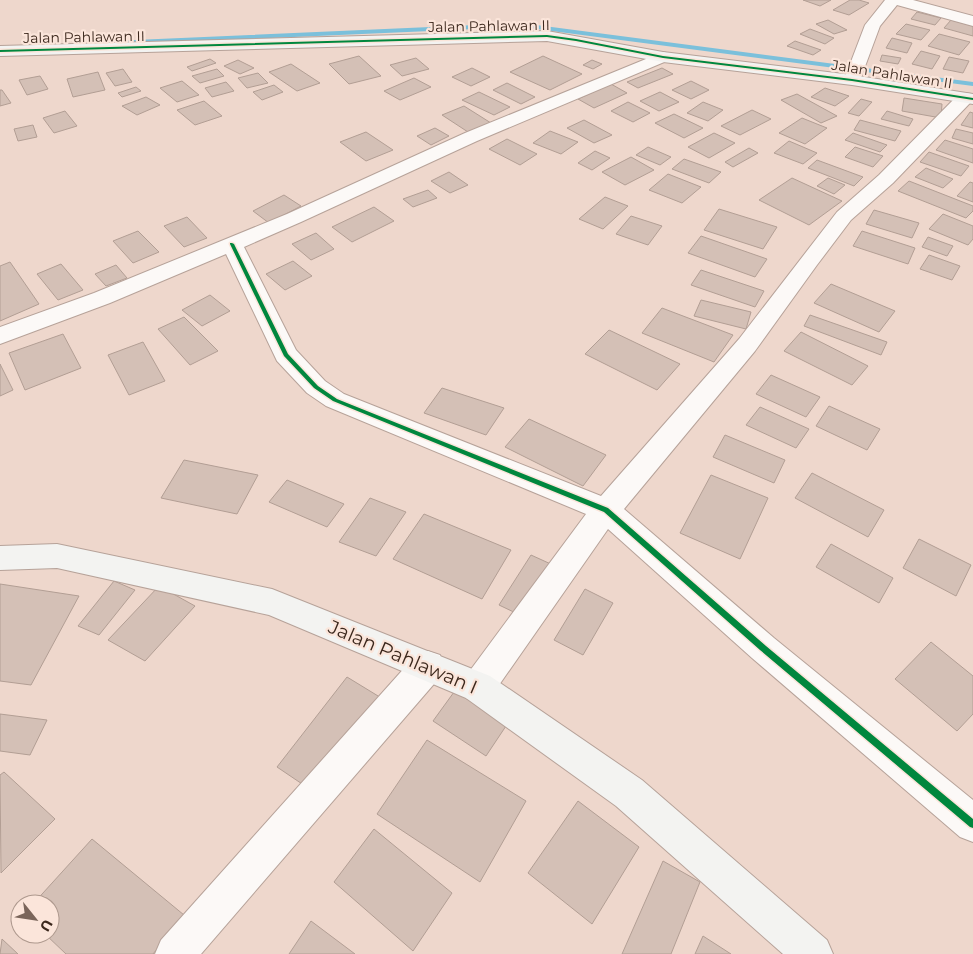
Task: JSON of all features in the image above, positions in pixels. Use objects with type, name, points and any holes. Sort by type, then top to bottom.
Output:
[{"type":"street","points":[[854,73],[873,25],[894,0],[973,21]]},
{"type":"street","name":"Jalan Pahlawan II","points":[[0,51],[547,36],[663,57],[854,73],[969,99]]},
{"type":"street","points":[[0,336],[102,298],[294,218],[471,136],[663,57]]},
{"type":"street","points":[[478,687],[563,566],[601,516],[747,345],[809,260],[844,216],[886,179],[969,99]]},
{"type":"street","points":[[232,244],[286,355],[316,387],[336,400],[601,516],[763,648],[973,824]]},
{"type":"street","name":"Jalan Pahlawan I","points":[[0,558],[57,556],[272,602],[478,687],[629,793],[813,954]]},
{"type":"street","points":[[176,954],[428,666]]},
{"type":"building","points":[[803,0],[831,0],[820,6]]},
{"type":"building","points":[[850,0],[869,3],[849,15],[833,10]]},
{"type":"building","points":[[917,12],[941,18],[935,25],[911,19]]},
{"type":"building","points":[[828,20],[847,30],[834,34],[816,24]]},
{"type":"building","points":[[951,20],[973,26],[973,36],[944,28]]},
{"type":"building","points":[[906,24],[930,30],[921,40],[896,34]]},
{"type":"building","points":[[810,29],[834,38],[825,44],[800,34]]},
{"type":"building","points":[[939,34],[970,42],[959,55],[928,46]]},
{"type":"building","points":[[892,38],[912,43],[907,53],[886,48]]},
{"type":"building","points":[[795,41],[821,50],[813,55],[787,46]]},
{"type":"building","points":[[921,51],[940,56],[932,69],[912,64]]},
{"type":"building","points":[[882,55],[901,58],[898,64],[880,61]]},
{"type":"building","points":[[359,56],[381,76],[349,84],[329,64]]},
{"type":"building","points":[[543,56],[582,74],[550,90],[510,72]]},
{"type":"building","points":[[949,57],[969,61],[963,73],[943,69]]},
{"type":"building","points":[[416,58],[429,69],[402,76],[390,65]]},
{"type":"building","points":[[210,59],[216,63],[192,71],[187,67]]},
{"type":"building","points":[[238,60],[254,68],[240,74],[224,66]]},
{"type":"building","points":[[592,60],[602,64],[593,69],[583,65]]},
{"type":"building","points":[[291,64],[320,83],[297,91],[269,72]]},
{"type":"building","points":[[472,68],[490,77],[471,86],[452,77]]},
{"type":"building","points":[[662,68],[673,74],[638,88],[627,82]]},
{"type":"building","points":[[123,69],[132,82],[115,86],[106,73]]},
{"type":"building","points":[[217,69],[224,76],[200,83],[192,76]]},
{"type":"building","points":[[98,72],[105,90],[73,97],[67,79]]},
{"type":"building","points":[[258,73],[268,83],[247,88],[238,78]]},
{"type":"building","points":[[40,76],[48,89],[27,95],[19,80]]},
{"type":"building","points":[[414,78],[431,87],[400,100],[384,91]]},
{"type":"building","points":[[182,81],[199,95],[177,102],[160,88]]},
{"type":"building","points":[[691,81],[709,90],[691,99],[672,90]]},
{"type":"building","points":[[226,82],[234,91],[212,97],[205,88]]},
{"type":"building","points":[[507,83],[535,97],[521,104],[493,90]]},
{"type":"building","points":[[611,84],[627,93],[594,108],[578,99]]},
{"type":"building","points":[[274,85],[283,92],[262,100],[253,92]]},
{"type":"building","points":[[136,87],[141,91],[122,97],[118,93]]},
{"type":"building","points":[[825,88],[849,96],[835,106],[811,97]]},
{"type":"building","points":[[0,90],[2,90],[11,103],[0,106]]},
{"type":"building","points":[[479,92],[510,107],[494,115],[462,100]]},
{"type":"building","points":[[660,92],[679,102],[659,111],[640,101]]},
{"type":"building","points":[[797,94],[837,116],[821,123],[781,100]]},
{"type":"building","points":[[146,97],[160,105],[137,115],[122,106]]},
{"type":"building","points":[[904,98],[942,104],[941,118],[902,111]]},
{"type":"building","points":[[861,99],[872,102],[859,116],[848,113]]},
{"type":"building","points":[[204,101],[222,116],[195,125],[177,110]]},
{"type":"building","points":[[628,102],[650,113],[633,122],[611,111]]},
{"type":"building","points":[[703,102],[723,110],[708,121],[687,113]]},
{"type":"building","points":[[464,106],[491,123],[468,132],[442,115]]},
{"type":"building","points":[[752,110],[771,119],[740,135],[721,126]]},
{"type":"building","points":[[65,111],[77,126],[54,133],[43,118]]},
{"type":"building","points":[[887,111],[913,119],[909,126],[881,119]]},
{"type":"building","points":[[970,112],[973,113],[973,128],[961,125]]},
{"type":"building","points":[[674,114],[703,128],[684,138],[655,123]]},
{"type":"building","points":[[802,118],[827,128],[805,144],[779,133]]},
{"type":"building","points":[[584,120],[612,135],[594,143],[567,128]]},
{"type":"building","points":[[860,120],[901,131],[895,141],[854,130]]},
{"type":"building","points":[[33,125],[37,137],[18,141],[14,129]]},
{"type":"building","points":[[435,128],[449,136],[431,145],[417,136]]},
{"type":"building","points":[[956,129],[973,133],[973,144],[952,138]]},
{"type":"building","points":[[550,131],[578,142],[561,154],[533,143]]},
{"type":"building","points":[[366,132],[393,150],[366,161],[340,142]]},
{"type":"building","points":[[714,133],[735,143],[709,158],[688,147]]},
{"type":"building","points":[[853,133],[887,145],[880,152],[845,140]]},
{"type":"building","points":[[507,139],[537,154],[520,165],[489,149]]},
{"type":"building","points":[[945,140],[973,149],[973,163],[936,150]]},
{"type":"building","points":[[789,141],[817,153],[803,164],[774,153]]},
{"type":"building","points":[[648,147],[671,157],[660,165],[636,155]]},
{"type":"building","points":[[855,147],[883,156],[873,167],[845,157]]},
{"type":"building","points":[[749,148],[758,153],[733,167],[725,162]]},
{"type":"building","points":[[595,151],[610,158],[592,170],[578,163]]},
{"type":"building","points":[[929,152],[969,166],[961,176],[920,162]]},
{"type":"building","points":[[631,157],[654,170],[625,185],[602,172]]},
{"type":"building","points":[[684,159],[721,172],[709,183],[672,169]]},
{"type":"building","points":[[817,160],[863,177],[854,186],[808,168]]},
{"type":"building","points":[[926,168],[953,179],[943,188],[915,177]]},
{"type":"building","points":[[449,172],[468,185],[450,193],[431,181]]},
{"type":"building","points":[[668,174],[701,187],[682,203],[649,190]]},
{"type":"building","points":[[792,178],[842,201],[809,225],[759,200]]},
{"type":"building","points":[[828,178],[845,185],[834,194],[817,186]]},
{"type":"building","points":[[909,181],[973,206],[973,211],[966,218],[898,191]]},
{"type":"building","points":[[970,182],[973,183],[973,202],[957,196]]},
{"type":"building","points":[[428,190],[437,198],[413,207],[403,199]]},
{"type":"building","points":[[284,195],[301,206],[269,223],[253,211]]},
{"type":"building","points":[[605,197],[628,206],[603,229],[579,219]]},
{"type":"building","points":[[374,207],[394,221],[352,242],[332,227]]},
{"type":"building","points":[[719,209],[777,227],[763,249],[704,230]]},
{"type":"building","points":[[874,210],[919,223],[912,238],[866,224]]},
{"type":"building","points":[[943,214],[973,226],[973,239],[968,245],[929,229]]},
{"type":"building","points":[[631,216],[662,226],[648,245],[616,234]]},
{"type":"building","points":[[187,217],[207,238],[184,247],[164,226]]},
{"type":"building","points":[[138,231],[159,252],[133,263],[113,241]]},
{"type":"building","points":[[862,231],[915,248],[908,264],[853,246]]},
{"type":"building","points":[[316,233],[334,249],[311,260],[292,244]]},
{"type":"building","points":[[701,236],[767,259],[755,277],[688,253]]},
{"type":"building","points":[[928,237],[953,246],[947,256],[922,247]]},
{"type":"building","points":[[929,255],[960,266],[952,280],[920,269]]},
{"type":"building","points":[[293,261],[312,276],[285,290],[266,274]]},
{"type":"building","points":[[10,262],[39,304],[0,321],[0,266]]},
{"type":"building","points":[[61,264],[83,290],[58,300],[37,274]]},
{"type":"building","points":[[116,265],[127,278],[106,286],[95,274]]},
{"type":"building","points":[[701,270],[764,291],[755,307],[691,285]]},
{"type":"building","points":[[831,284],[895,311],[879,332],[814,303]]},
{"type":"building","points":[[210,295],[230,311],[202,326],[182,310]]},
{"type":"building","points":[[701,300],[751,312],[746,329],[694,316]]},
{"type":"building","points":[[662,308],[733,335],[714,362],[642,333]]},
{"type":"building","points":[[810,315],[887,342],[881,355],[804,326]]},
{"type":"building","points":[[184,317],[218,351],[190,365],[158,329]]},
{"type":"building","points":[[609,330],[680,364],[657,390],[585,354]]},
{"type":"building","points":[[801,332],[868,366],[852,385],[784,351]]},
{"type":"building","points":[[63,334],[81,368],[25,390],[9,353]]},
{"type":"building","points":[[143,342],[165,381],[129,395],[108,355]]},
{"type":"building","points":[[0,364],[13,390],[0,396]]},
{"type":"building","points":[[771,375],[820,397],[806,417],[756,394]]},
{"type":"building","points":[[442,388],[504,408],[486,435],[424,413]]},
{"type":"building","points":[[829,406],[880,429],[867,450],[816,426]]},
{"type":"building","points":[[760,407],[809,429],[796,448],[746,425]]},
{"type":"building","points":[[529,419],[606,455],[583,486],[505,447]]},
{"type":"building","points":[[725,435],[785,460],[774,483],[713,457]]},
{"type":"building","points":[[184,460],[258,475],[237,514],[161,498]]},
{"type":"building","points":[[812,473],[884,510],[868,537],[795,498]]},
{"type":"building","points":[[711,475],[768,498],[740,559],[680,533]]},
{"type":"building","points":[[287,480],[344,504],[327,527],[269,502]]},
{"type":"building","points":[[370,498],[406,512],[376,556],[339,542]]},
{"type":"building","points":[[424,514],[511,550],[482,599],[393,559]]},
{"type":"building","points":[[919,539],[971,565],[956,596],[903,568]]},
{"type":"building","points":[[831,544],[893,578],[879,603],[816,567]]},
{"type":"building","points":[[531,555],[553,565],[522,616],[499,605]]},
{"type":"building","points":[[114,581],[135,590],[99,635],[78,626]]},
{"type":"building","points":[[0,584],[79,596],[31,685],[0,681]]},
{"type":"building","points":[[159,586],[195,606],[145,661],[108,640]]},
{"type":"building","points":[[585,589],[613,603],[583,655],[554,640]]},
{"type":"building","points":[[931,642],[973,676],[973,714],[957,731],[895,679]]},
{"type":"building","points":[[347,677],[383,699],[314,792],[277,767]]},
{"type":"building","points":[[462,681],[514,714],[486,756],[433,721]]},
{"type":"building","points":[[0,714],[47,720],[30,755],[0,751]]},
{"type":"building","points":[[427,740],[526,801],[480,882],[377,814]]},
{"type":"building","points":[[4,772],[55,819],[1,873],[0,775]]},
{"type":"building","points":[[578,801],[639,847],[592,924],[528,873]]},
{"type":"building","points":[[374,829],[452,893],[413,951],[334,882]]},
{"type":"building","points":[[92,839],[184,915],[153,954],[66,954],[56,944],[60,944],[60,894],[42,894]]},
{"type":"building","points":[[663,861],[700,882],[671,954],[622,954]]},
{"type":"building","points":[[311,921],[355,954],[289,954]]},
{"type":"building","points":[[703,936],[731,954],[695,954]]},
{"type":"building","points":[[2,939],[18,954],[0,954]]},
{"type":"waterway","points":[[112,43],[521,25],[973,84]]},
{"type":"cycle path","points":[[0,51],[547,36],[663,57],[852,80],[973,99]]},
{"type":"cycle path","points":[[232,244],[286,355],[316,387],[335,400],[606,510],[763,648],[973,824]]}]
